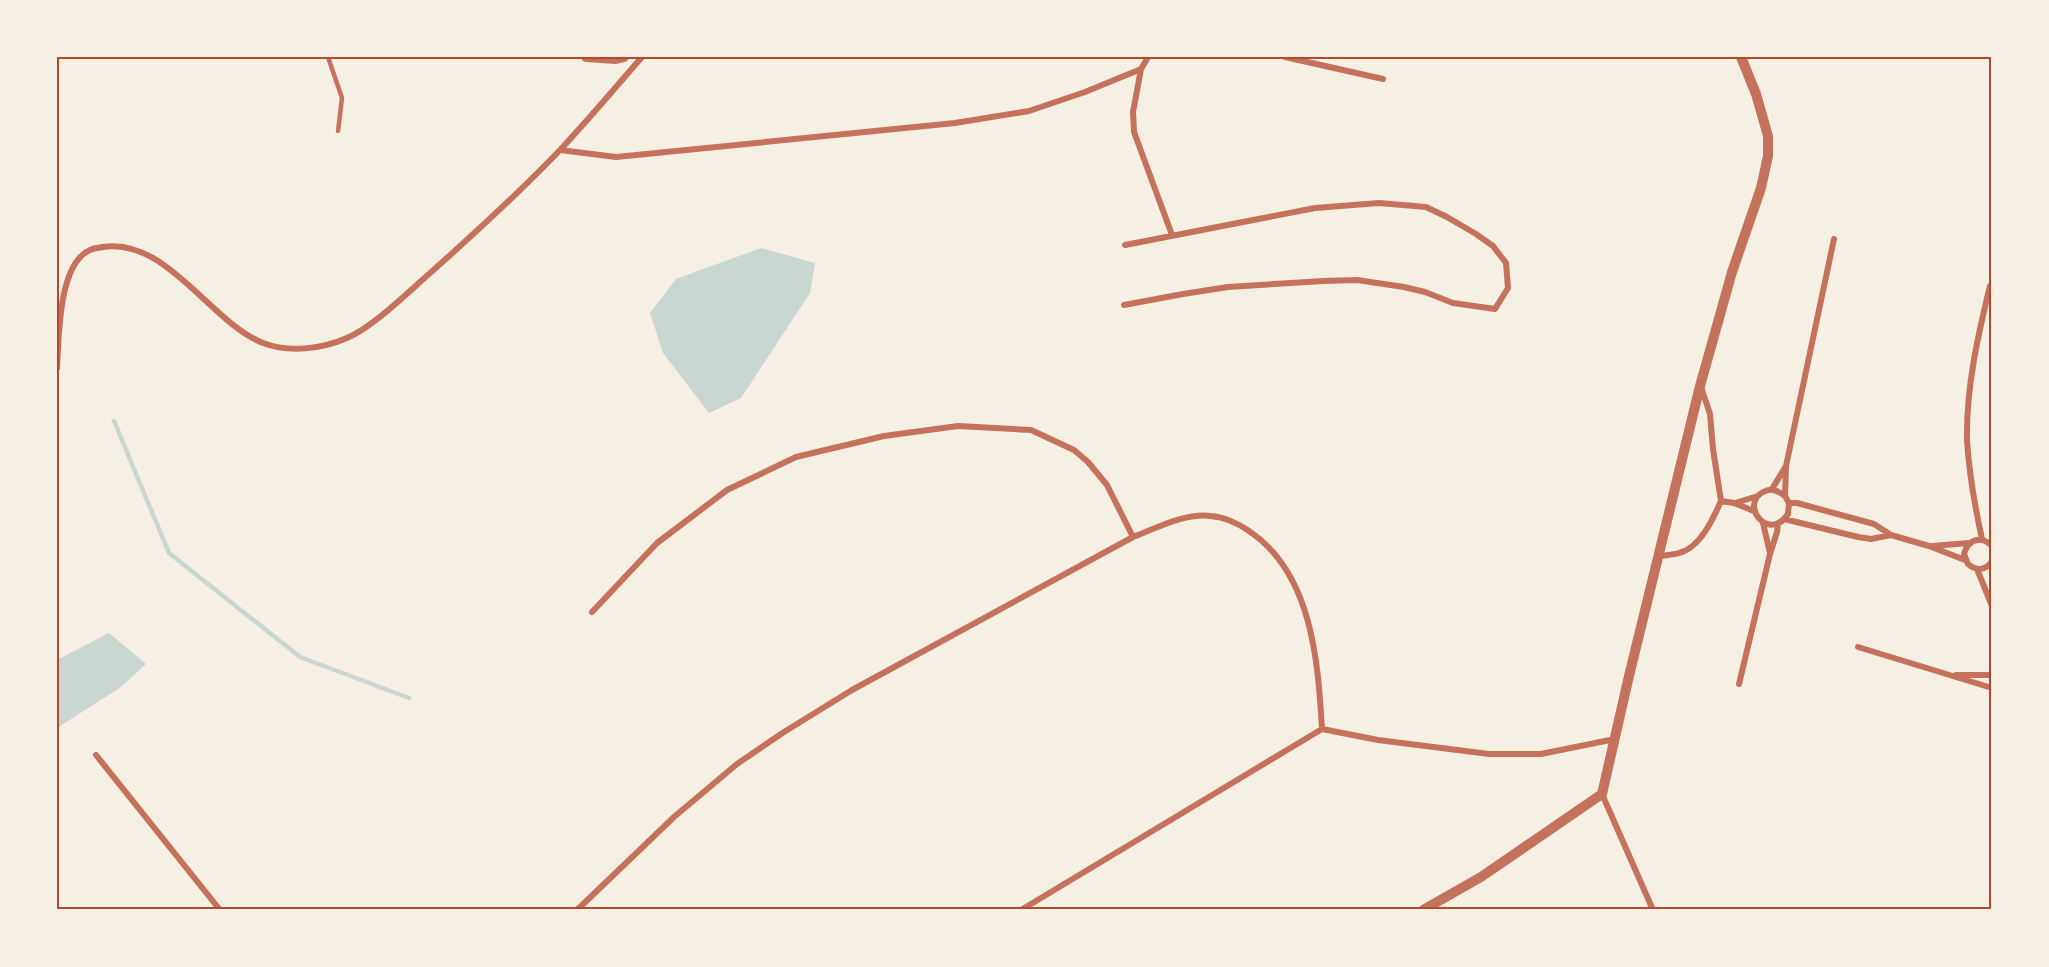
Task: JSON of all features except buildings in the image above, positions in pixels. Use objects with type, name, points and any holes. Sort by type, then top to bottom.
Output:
[{"type":"street","points":[[586,57],[616,59],[624,57]]},
{"type":"street","points":[[57,368],[60,321],[69,275],[79,258],[90,250],[117,247],[143,253],[165,266],[218,312],[262,343],[299,349],[317,347],[347,338],[383,314],[462,244],[560,150],[642,57]]},
{"type":"street","points":[[1148,57],[1141,69],[1133,112],[1134,132],[1172,235]]},
{"type":"street","points":[[1285,57],[1383,79]]},
{"type":"street","points":[[1653,910],[1602,794],[1700,386],[1732,272],[1761,188],[1768,156],[1768,136],[1756,94],[1741,57]]},
{"type":"street","points":[[560,150],[616,157],[955,123],[1029,111],[1085,92],[1141,69]]},
{"type":"street","points":[[1124,305],[1228,287],[1357,280],[1404,287],[1453,303],[1495,309],[1508,288],[1506,262],[1493,246],[1426,207],[1379,203],[1315,208],[1125,245]]},
{"type":"street","points":[[1785,496],[1786,466],[1834,239]]},
{"type":"street","points":[[1982,540],[1967,439],[1978,336],[1990,286]]},
{"type":"street","points":[[1659,556],[1681,553],[1690,547],[1709,524],[1721,501],[1710,414],[1700,386]]},
{"type":"street","points":[[592,612],[657,543],[728,490],[796,457],[884,436],[958,426],[1031,430],[1074,450],[1088,462],[1107,485],[1133,537]]},
{"type":"street","points":[[1772,489],[1786,466]]},
{"type":"street","points":[[1734,503],[1772,489],[1785,496],[1789,503],[1788,514],[1781,521],[1771,525],[1763,523],[1754,511],[1754,503],[1758,496]]},
{"type":"street","points":[[1721,501],[1734,503],[1754,511]]},
{"type":"street","points":[[1789,503],[1797,503],[1875,524],[1891,535],[1965,560],[1977,569],[1984,568],[1992,561]]},
{"type":"street","points":[[577,910],[674,817],[737,764],[784,732],[852,690],[1133,537],[1179,519],[1212,516],[1239,524],[1257,537],[1285,566],[1295,586],[1309,627],[1320,690],[1322,729]]},
{"type":"street","points":[[1781,521],[1871,539],[1891,535]]},
{"type":"street","points":[[1739,684],[1770,554],[1781,521]]},
{"type":"street","points":[[1763,523],[1770,554]]},
{"type":"street","points":[[1929,546],[1982,540],[1992,546]]},
{"type":"street","points":[[1965,560],[1964,554],[1969,543]]},
{"type":"street","points":[[1977,569],[1992,606]]},
{"type":"street","points":[[1858,647],[1992,687]]},
{"type":"street","points":[[1952,675],[1992,675]]},
{"type":"street","points":[[1021,910],[1322,729],[1378,740],[1490,754],[1541,754],[1615,739]]},
{"type":"street","points":[[96,755],[220,910]]},
{"type":"street","points":[[1423,910],[1481,877],[1602,794]]},
{"type":"lane","points":[[328,57],[342,98],[338,131]]},
{"type":"shaded area","points":[[761,248],[815,263],[810,293],[741,398],[709,413],[663,353],[650,313],[676,279]]},
{"type":"shaded area","points":[[109,633],[146,664],[121,687],[57,728],[57,660]]},
{"type":"waterway","points":[[114,421],[169,553],[300,657],[409,698]]}]
